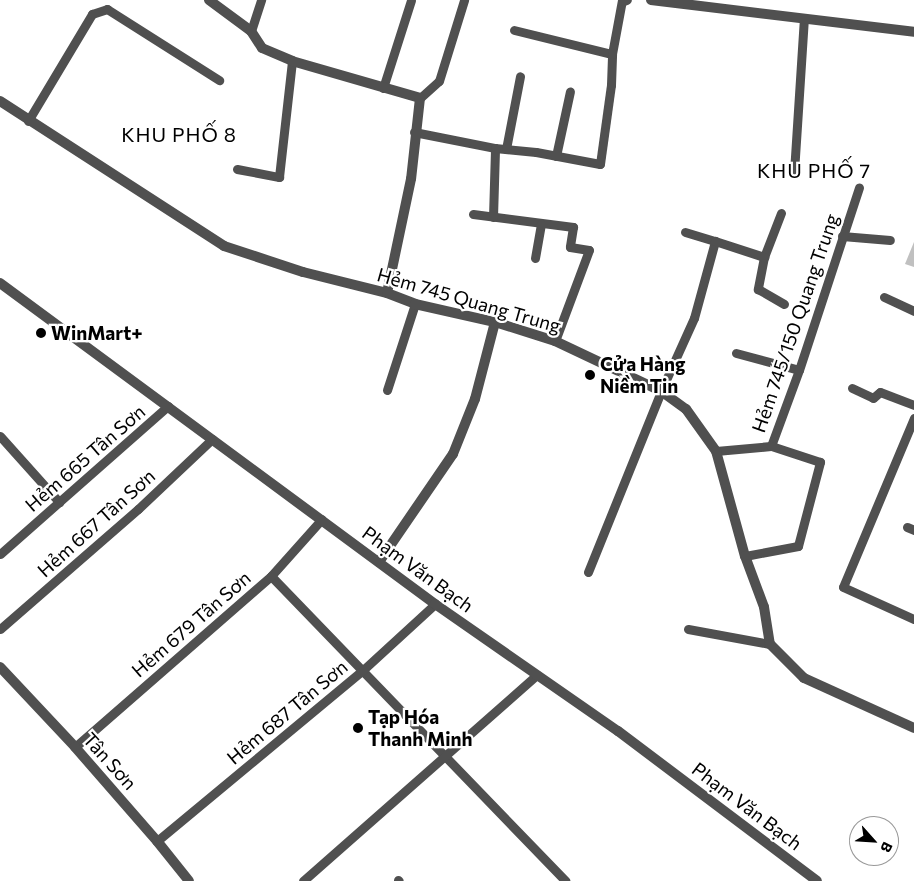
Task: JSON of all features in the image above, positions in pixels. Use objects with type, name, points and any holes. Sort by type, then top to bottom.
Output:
[{"type":"street","points":[[209,0],[251,31],[262,48],[292,61],[420,98],[414,132],[411,178],[387,293]]},
{"type":"street","points":[[651,0],[914,32]]},
{"type":"street","name":"Hẻm 745 Quang Trung","points":[[0,101],[28,121],[224,246],[302,272],[387,293],[415,304],[496,322],[555,341],[661,391],[686,409],[716,451],[745,556],[764,607],[770,644]]},
{"type":"street","name":"Phạm Văn Bạch","points":[[0,283],[435,604],[618,732],[817,881]]},
{"type":"street","points":[[379,562],[453,454],[474,399],[496,322]]},
{"type":"street","points":[[770,644],[804,678],[914,728]]},
{"type":"street","name":"Tân Sơn","points":[[0,667],[75,747],[157,841],[189,881]]},
{"type":"lane","points":[[251,31],[261,0]]},
{"type":"lane","points":[[383,88],[411,0]]},
{"type":"lane","points":[[420,98],[439,82],[464,0]]},
{"type":"lane","points":[[414,132],[495,148],[600,164],[611,86],[612,54],[624,0]]},
{"type":"lane","points":[[28,121],[92,14],[108,9],[219,80]]},
{"type":"lane","points":[[794,172],[804,19]]},
{"type":"lane","points":[[514,30],[612,54]]},
{"type":"lane","points":[[238,169],[279,177],[292,61]]},
{"type":"lane","points":[[506,149],[520,76]]},
{"type":"lane","points":[[556,156],[570,92]]},
{"type":"lane","points":[[493,217],[495,148]]},
{"type":"lane","name":"Hẻm 745/150 Quang Trung","points":[[716,451],[771,446],[799,370],[859,188]]},
{"type":"lane","points":[[781,213],[764,257],[758,289],[784,304]]},
{"type":"lane","points":[[473,214],[573,227],[570,247],[589,250],[555,341]]},
{"type":"lane","points":[[536,258],[541,224]]},
{"type":"lane","points":[[685,232],[764,257]]},
{"type":"lane","points":[[842,236],[890,240]]},
{"type":"lane","points":[[588,572],[661,391],[694,318],[715,241]]},
{"type":"lane","points":[[884,297],[914,311]]},
{"type":"lane","points":[[387,390],[415,304]]},
{"type":"lane","points":[[736,353],[799,370]]},
{"type":"lane","points":[[852,388],[873,398],[880,392],[914,405]]},
{"type":"lane","name":"Hẻm 665 Tân Sơn","points":[[0,554],[168,406]]},
{"type":"lane","points":[[914,418],[843,587],[914,619]]},
{"type":"lane","points":[[0,436],[59,502]]},
{"type":"lane","name":"Hẻm 667 Tân Sơn","points":[[0,629],[138,509],[212,439]]},
{"type":"lane","points":[[745,556],[798,546],[820,462],[771,446]]},
{"type":"lane","name":"Hẻm 679 Tân Sơn","points":[[75,747],[271,576],[322,519]]},
{"type":"lane","points":[[271,576],[566,881]]},
{"type":"lane","name":"Hẻm 687 Tân Sơn","points":[[157,841],[363,670],[435,604]]},
{"type":"lane","points":[[688,629],[770,644]]},
{"type":"lane","points":[[304,881],[536,675]]},
{"type":"building","points":[[914,242],[914,267],[905,264]]},
{"type":"place","name":"WinMart+","points":[[41,333]]},
{"type":"place","name":"Cửa Hàng Niềm Tin","points":[[590,375]]},
{"type":"place","name":"Tạp Hóa Thanh Minh","points":[[358,728]]},
{"type":"district","name":"KHU PHỐ 8","points":[[179,134]]},
{"type":"district","name":"KHU PHỐ 7","points":[[814,170]]}]
